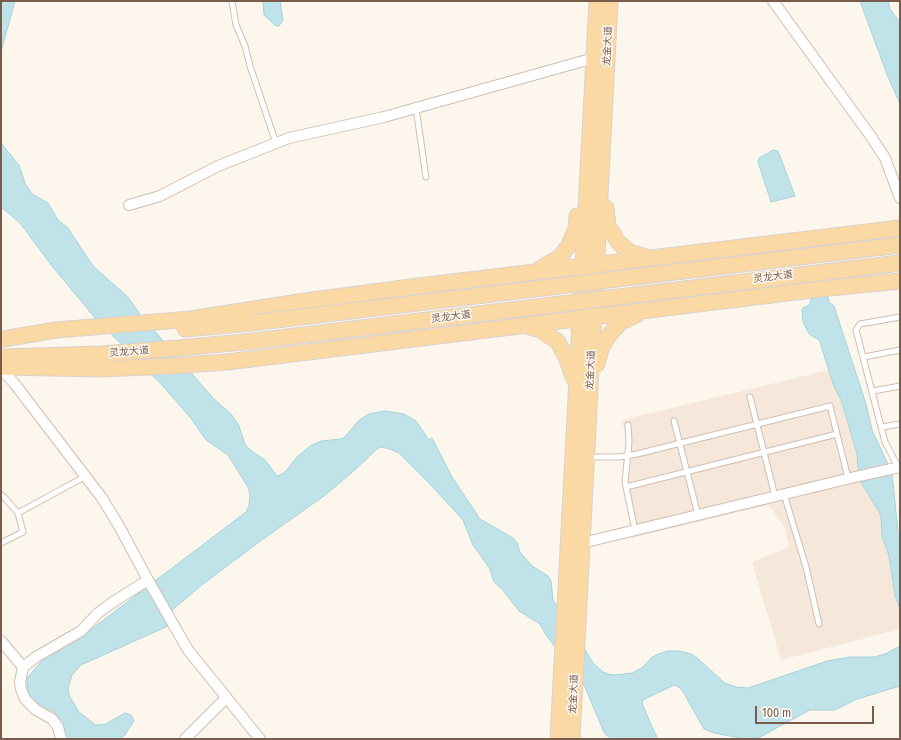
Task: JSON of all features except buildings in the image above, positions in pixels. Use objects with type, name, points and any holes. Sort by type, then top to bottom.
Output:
[{"type":"main road","name":"龙金大道","points":[[597,1],[594,58],[597,118]]},
{"type":"main road","name":"龙金大道","points":[[558,739],[565,611],[583,390],[597,118],[610,1]]},
{"type":"main road","points":[[597,118],[609,143],[606,215],[608,226],[614,238],[624,248],[642,257],[655,257]]},
{"type":"main road","points":[[534,272],[560,257],[573,237],[576,229],[583,153],[597,118]]},
{"type":"main road","points":[[2,339],[71,328],[175,325],[191,319],[306,301],[900,228]]},
{"type":"main road","name":"灵龙大道","points":[[2,339],[86,336],[175,325],[251,323],[900,245]]},
{"type":"main road","name":"灵龙大道","points":[[1,357],[104,353],[199,347],[900,262]]},
{"type":"main road","points":[[1,368],[115,369],[218,363],[900,280]]},
{"type":"main road","points":[[583,390],[602,346],[610,334],[633,315],[653,309]]},
{"type":"main road","points":[[522,325],[541,330],[558,342],[583,390]]},
{"type":"main road","name":"龙金大道","points":[[572,739],[586,457],[583,390]]},
{"type":"street","points":[[773,1],[877,144],[885,158],[900,198]]},
{"type":"street","points":[[129,204],[160,196],[218,166],[290,138],[384,117],[594,58]]},
{"type":"street","points":[[1,368],[86,476],[111,512],[172,624],[196,661],[260,739]]},
{"type":"street","points":[[582,543],[852,477],[897,468]]},
{"type":"street","points":[[61,739],[58,727],[52,719],[36,710],[25,699],[20,682],[23,667],[36,657],[81,631],[98,613],[148,580]]},
{"type":"street","points":[[1,641],[23,667]]},
{"type":"street","points":[[185,739],[226,698]]},
{"type":"lane","points":[[232,1],[236,25],[245,46],[250,66],[276,143]]},
{"type":"lane","points":[[416,108],[426,177]]},
{"type":"lane","points":[[897,468],[886,442],[856,330],[860,324],[900,317]]},
{"type":"lane","points":[[864,357],[900,350]]},
{"type":"lane","points":[[873,391],[900,386]]},
{"type":"lane","points":[[750,397],[764,452],[806,567],[819,624]]},
{"type":"lane","points":[[586,457],[619,457],[830,406],[837,434],[852,477]]},
{"type":"lane","points":[[674,421],[698,515]]},
{"type":"lane","points":[[882,427],[900,424]]},
{"type":"lane","points":[[628,425],[630,442],[625,476],[635,530]]},
{"type":"lane","points":[[626,487],[837,434]]},
{"type":"lane","points":[[18,512],[86,476]]},
{"type":"lane","points":[[1,495],[18,512],[23,532],[1,543]]},
{"type":"shaded area","points":[[829,370],[833,384],[841,400],[857,454],[858,469],[862,484],[881,515],[882,536],[889,556],[895,595],[900,610],[900,629],[781,660],[752,562],[789,547],[785,528],[769,505],[632,538],[623,467],[626,439],[622,420]]},
{"type":"water","points":[[1,1],[15,1],[1,52]]},
{"type":"water","points":[[263,1],[280,1],[283,20],[279,26],[276,26],[264,15]]},
{"type":"water","points":[[860,1],[888,1],[890,9],[900,22],[900,104],[888,77]]},
{"type":"water","points":[[1,143],[19,165],[25,183],[32,194],[48,203],[58,220],[68,228],[94,267],[128,297],[139,313],[213,398],[232,415],[239,426],[245,444],[249,449],[265,460],[277,476],[285,472],[297,457],[310,446],[321,441],[341,439],[346,436],[358,421],[369,414],[385,411],[404,414],[416,421],[429,440],[432,438],[452,477],[480,519],[513,538],[517,543],[520,552],[532,566],[548,576],[551,581],[553,600],[594,664],[603,672],[614,675],[632,673],[643,667],[656,655],[667,651],[679,651],[696,657],[725,683],[736,687],[748,688],[827,661],[850,657],[874,657],[885,654],[900,646],[900,686],[857,699],[835,710],[810,710],[758,738],[745,739],[714,733],[704,729],[682,690],[674,685],[643,700],[642,703],[658,739],[612,739],[606,735],[603,730],[585,687],[546,635],[540,624],[519,611],[502,589],[494,582],[490,569],[473,545],[463,520],[399,453],[381,447],[324,496],[203,584],[165,618],[168,626],[81,665],[72,675],[68,689],[69,695],[79,712],[96,725],[106,724],[125,713],[131,715],[134,721],[124,736],[119,739],[64,739],[58,716],[30,697],[27,678],[49,655],[85,634],[246,512],[249,506],[250,494],[248,487],[228,455],[206,440],[190,417],[162,385],[96,319],[52,266],[20,223],[1,207]]},
{"type":"water","points":[[773,150],[778,151],[795,196],[771,202],[758,162],[759,158]]},
{"type":"water","points":[[827,293],[829,302],[834,306],[866,404],[872,430],[892,473],[898,532],[900,535],[900,610],[895,595],[889,556],[882,536],[881,515],[862,484],[858,469],[857,454],[846,416],[841,400],[833,384],[820,342],[809,334],[803,322],[802,310],[810,304],[812,295]]}]
